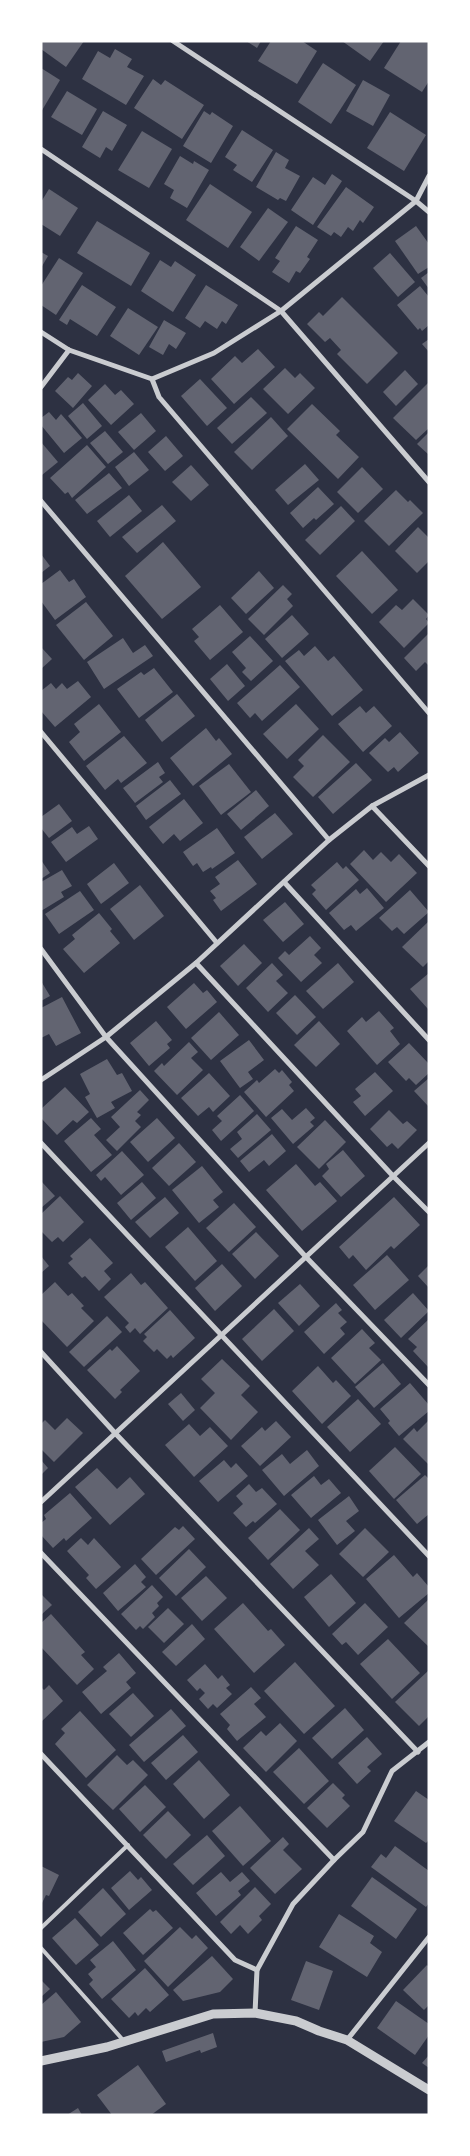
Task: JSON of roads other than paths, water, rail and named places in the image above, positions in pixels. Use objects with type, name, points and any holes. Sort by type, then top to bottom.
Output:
[{"type":"street","points":[[173,41],[416,201],[429,212]]},
{"type":"street","points":[[41,149],[281,311],[429,482]]},
{"type":"street","points":[[41,332],[69,350],[152,379],[214,353],[281,311],[416,201],[429,176]]},
{"type":"street","points":[[41,387],[69,350]]},
{"type":"street","points":[[152,379],[159,397],[429,713]]},
{"type":"street","points":[[41,502],[329,840]]},
{"type":"street","points":[[41,732],[217,943]]},
{"type":"street","points":[[41,1080],[106,1037],[196,963],[329,840],[372,806],[429,775]]},
{"type":"street","points":[[372,806],[429,866]]},
{"type":"street","points":[[284,882],[429,1040]]},
{"type":"street","points":[[41,949],[106,1037],[306,1257],[429,1384]]},
{"type":"street","points":[[196,963],[393,1176],[429,1212]]},
{"type":"street","points":[[41,1143],[429,1556]]},
{"type":"street","points":[[41,1502],[429,1144]]},
{"type":"street","points":[[41,1352],[115,1434],[418,1752]]},
{"type":"street","points":[[41,1553],[334,1860]]},
{"type":"street","points":[[255,2013],[257,1970],[293,1904],[363,1832],[392,1771],[429,1742]]},
{"type":"street","points":[[41,1754],[235,1960],[257,1970]]},
{"type":"street","points":[[348,2040],[429,1937]]},
{"type":"street","points":[[41,2061],[125,2042],[213,2014],[255,2013],[296,2020],[319,2031],[348,2040],[429,2090]]},
{"type":"lane","points":[[41,1928],[128,1845]]},
{"type":"lane","points":[[41,1948],[125,2042]]}]
